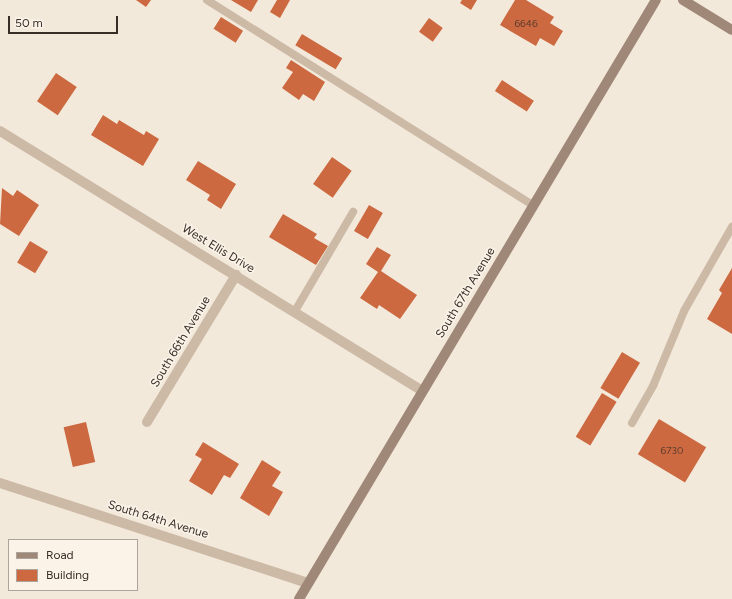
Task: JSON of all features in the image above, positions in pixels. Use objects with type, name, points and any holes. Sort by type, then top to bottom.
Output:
[{"type":"main road","name":"South 67th Avenue","points":[[298,599],[656,0]]},
{"type":"main road","points":[[683,0],[732,30]]},
{"type":"street","name":"West Ellis Drive","points":[[0,131],[295,311],[422,391]]},
{"type":"street","name":"South 66th Avenue","points":[[147,422],[236,275]]},
{"type":"street","name":"South 64th Avenue","points":[[0,483],[308,583]]},
{"type":"lane","points":[[207,0],[534,206]]},
{"type":"lane","points":[[295,311],[353,212]]},
{"type":"lane","points":[[632,423],[654,386],[684,311],[732,227]]},
{"type":"building","points":[[136,0],[151,0],[146,7]]},
{"type":"building","points":[[231,0],[258,0],[251,12]]},
{"type":"building","points":[[277,0],[290,0],[280,18],[270,12]]},
{"type":"building","points":[[462,0],[477,0],[471,10],[460,3]]},
{"type":"building","points":[[515,0],[526,0],[554,17],[550,23],[563,31],[554,46],[540,38],[536,46],[500,25]]},
{"type":"building","points":[[221,17],[243,31],[236,43],[214,29]]},
{"type":"building","points":[[429,18],[443,28],[433,42],[419,32]]},
{"type":"building","points":[[302,34],[342,58],[336,69],[295,45]]},
{"type":"building","points":[[291,60],[325,82],[314,101],[303,94],[299,100],[282,88],[293,72],[286,68]]},
{"type":"building","points":[[56,73],[77,87],[58,115],[37,101]]},
{"type":"building","points":[[502,80],[534,101],[527,112],[495,91]]},
{"type":"building","points":[[103,115],[117,124],[119,120],[144,135],[146,131],[159,139],[143,166],[91,135]]},
{"type":"building","points":[[332,157],[352,171],[333,198],[313,184]]},
{"type":"building","points":[[198,161],[236,184],[221,209],[207,200],[210,195],[186,180]]},
{"type":"building","points":[[2,188],[13,196],[17,190],[39,205],[19,236],[0,224]]},
{"type":"building","points":[[369,205],[383,213],[368,239],[354,231]]},
{"type":"building","points":[[283,214],[317,234],[314,238],[328,246],[316,265],[269,237]]},
{"type":"building","points":[[30,241],[48,252],[35,273],[17,262]]},
{"type":"building","points":[[377,247],[391,255],[381,271],[417,295],[400,319],[379,305],[377,309],[360,298],[378,272],[366,264]]},
{"type":"building","points":[[732,268],[732,334],[707,319],[722,293],[719,290]]},
{"type":"building","points":[[622,352],[640,363],[618,399],[600,388]]},
{"type":"building","points":[[602,393],[617,402],[590,445],[576,437]]},
{"type":"building","points":[[659,419],[706,447],[685,482],[638,454]]},
{"type":"building","points":[[86,422],[95,462],[73,467],[64,427]]},
{"type":"building","points":[[203,442],[239,464],[230,478],[224,475],[212,495],[189,481],[202,459],[195,455]]},
{"type":"building","points":[[262,460],[281,472],[272,486],[283,492],[269,516],[240,498]]}]
